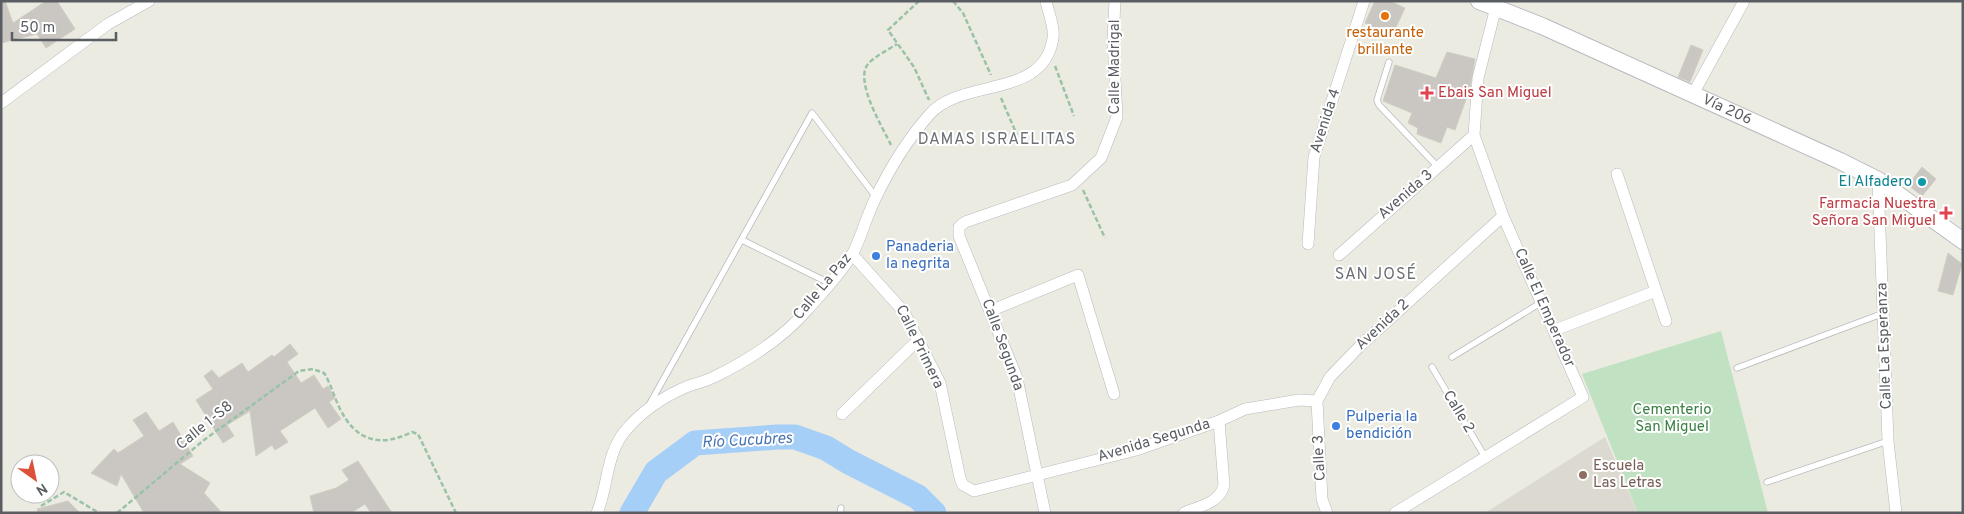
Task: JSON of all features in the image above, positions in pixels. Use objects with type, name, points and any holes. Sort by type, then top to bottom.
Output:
[{"type":"main road","name":"Vía 206","points":[[1478,1],[1542,26],[1878,180],[1963,241]]},
{"type":"street","points":[[1,103],[108,24],[149,1]]},
{"type":"street","points":[[1046,1],[1054,36],[1050,50]]},
{"type":"street","name":"Calle Madrigal","points":[[965,222],[1072,185],[1101,158],[1116,116],[1113,40],[1115,1]]},
{"type":"street","name":"Avenida 4","points":[[1308,244],[1314,157],[1364,1]]},
{"type":"street","points":[[1693,94],[1744,1]]},
{"type":"street","name":"Calle El Emperador","points":[[1395,513],[1583,397],[1503,216],[1474,135],[1478,78],[1496,7]]},
{"type":"street","name":"Calle La Paz","points":[[597,513],[612,457],[624,432],[646,411],[687,386],[712,378],[773,342],[807,311],[852,254],[876,197],[897,158],[934,110],[954,96],[1018,80],[1031,73],[1042,63],[1050,50]]},
{"type":"street","name":"Avenida 3","points":[[1339,254],[1474,135]]},
{"type":"street","points":[[1617,174],[1666,321]]},
{"type":"street","name":"Calle La Esperanza","points":[[1878,180],[1888,441],[1896,513]]},
{"type":"street","name":"Avenida 2","points":[[1317,401],[1330,377],[1361,345],[1503,216]]},
{"type":"street","name":"Calle Segunda","points":[[965,222],[959,228],[959,236],[1017,378],[1035,474],[1045,513]]},
{"type":"street","name":"Calle Primera","points":[[852,254],[895,299],[904,312],[940,384],[963,485]]},
{"type":"street","points":[[990,310],[1078,275],[1114,394]]},
{"type":"street","points":[[1555,330],[1656,291]]},
{"type":"street","points":[[842,414],[918,340]]},
{"type":"street","name":"Avenida Segunda","points":[[963,485],[974,491],[1035,474],[1136,450],[1219,421],[1245,409],[1299,400],[1317,401]]},
{"type":"street","name":"Calle 3","points":[[1317,401],[1322,499],[1327,513]]},
{"type":"street","points":[[1184,513],[1217,499],[1222,494],[1224,484],[1219,421]]},
{"type":"lane","points":[[1390,62],[1377,100],[1379,105],[1438,167]]},
{"type":"lane","points":[[646,411],[812,113],[876,197]]},
{"type":"lane","points":[[742,240],[829,283]]},
{"type":"lane","points":[[1452,357],[1542,302]]},
{"type":"lane","points":[[1737,368],[1884,314]]},
{"type":"lane","name":"Calle 2","points":[[1432,367],[1485,457]]},
{"type":"lane","points":[[1767,482],[1888,441]]},
{"type":"path","points":[[919,1],[888,30],[914,67],[934,110]]},
{"type":"path","points":[[953,1],[963,13],[1017,135]]},
{"type":"path","points":[[897,44],[868,65],[864,74],[867,93],[897,158]]},
{"type":"path","points":[[1050,50],[1074,116]]},
{"type":"path","points":[[1078,179],[1105,238]]},
{"type":"path","name":"Calle 1-S8","points":[[117,513],[244,409],[299,372],[313,369],[324,373],[340,410],[355,431],[369,440],[381,441],[412,432],[418,434],[456,513]]},
{"type":"path","points":[[41,506],[64,492],[99,513]]},
{"type":"shaded area","name":"Escuela Las Letras","points":[[1605,437],[1638,513],[1485,513]]},
{"type":"green space","name":"Cementerio San Miguel","points":[[1721,331],[1768,513],[1638,513],[1582,374]]},
{"type":"building","points":[[1,1],[5,1],[13,23],[46,1],[57,1],[75,29],[46,48],[37,34],[1,43]]},
{"type":"building","name":"restaurante brillante","points":[[1375,1],[1389,1],[1405,8],[1392,36],[1365,23]]},
{"type":"building","points":[[1691,45],[1703,50],[1690,82],[1678,77]]},
{"type":"building","name":"Ebais San Miguel","points":[[1447,52],[1475,59],[1470,88],[1455,130],[1447,127],[1441,143],[1417,134],[1418,128],[1408,123],[1412,113],[1383,101],[1395,65],[1436,78]]},
{"type":"building","name":"El Alfadero","points":[[1922,167],[1936,179],[1922,196],[1908,185]]},
{"type":"building","points":[[1948,253],[1962,264],[1953,295],[1938,291]]},
{"type":"building","points":[[290,344],[298,354],[287,362],[301,383],[314,375],[323,389],[328,386],[335,398],[329,402],[341,419],[328,428],[315,408],[280,431],[288,442],[275,450],[272,445],[256,456],[250,411],[227,425],[234,436],[223,443],[196,400],[213,389],[204,376],[212,370],[219,378],[242,363],[248,372],[272,355],[274,357]]},
{"type":"building","points":[[146,412],[159,431],[173,422],[193,456],[180,464],[210,483],[204,493],[222,513],[144,513],[121,474],[117,486],[91,473],[114,449],[118,453],[144,436],[133,420]]},
{"type":"building","points":[[358,461],[392,513],[371,513],[365,504],[351,513],[314,513],[310,496],[336,488],[349,480],[342,470]]},
{"type":"building","points":[[68,501],[80,513],[38,513],[37,509]]},
{"type":"waterway","name":"Río Cucubres","points":[[632,513],[656,472],[695,443],[777,437],[795,437],[826,448],[849,462],[918,497],[934,513]]},
{"type":"place","name":"restaurante brillante","points":[[1385,16]]},
{"type":"place","name":"Ebais San Miguel","points":[[1427,93]]},
{"type":"place","name":"El Alfadero","points":[[1922,182]]},
{"type":"place","name":"Farmacia Nuestra Señora San Miguel","points":[[1946,213]]},
{"type":"place","name":"Panaderia la negrita","points":[[876,256]]},
{"type":"place","name":"Pulperia la bendición","points":[[1336,426]]},
{"type":"place","name":"Escuela Las Letras","points":[[1583,475]]},
{"type":"district","name":"DAMAS ISRAELITAS","points":[[997,140]]},
{"type":"district","name":"SAN JOSÉ","points":[[1376,275]]}]
